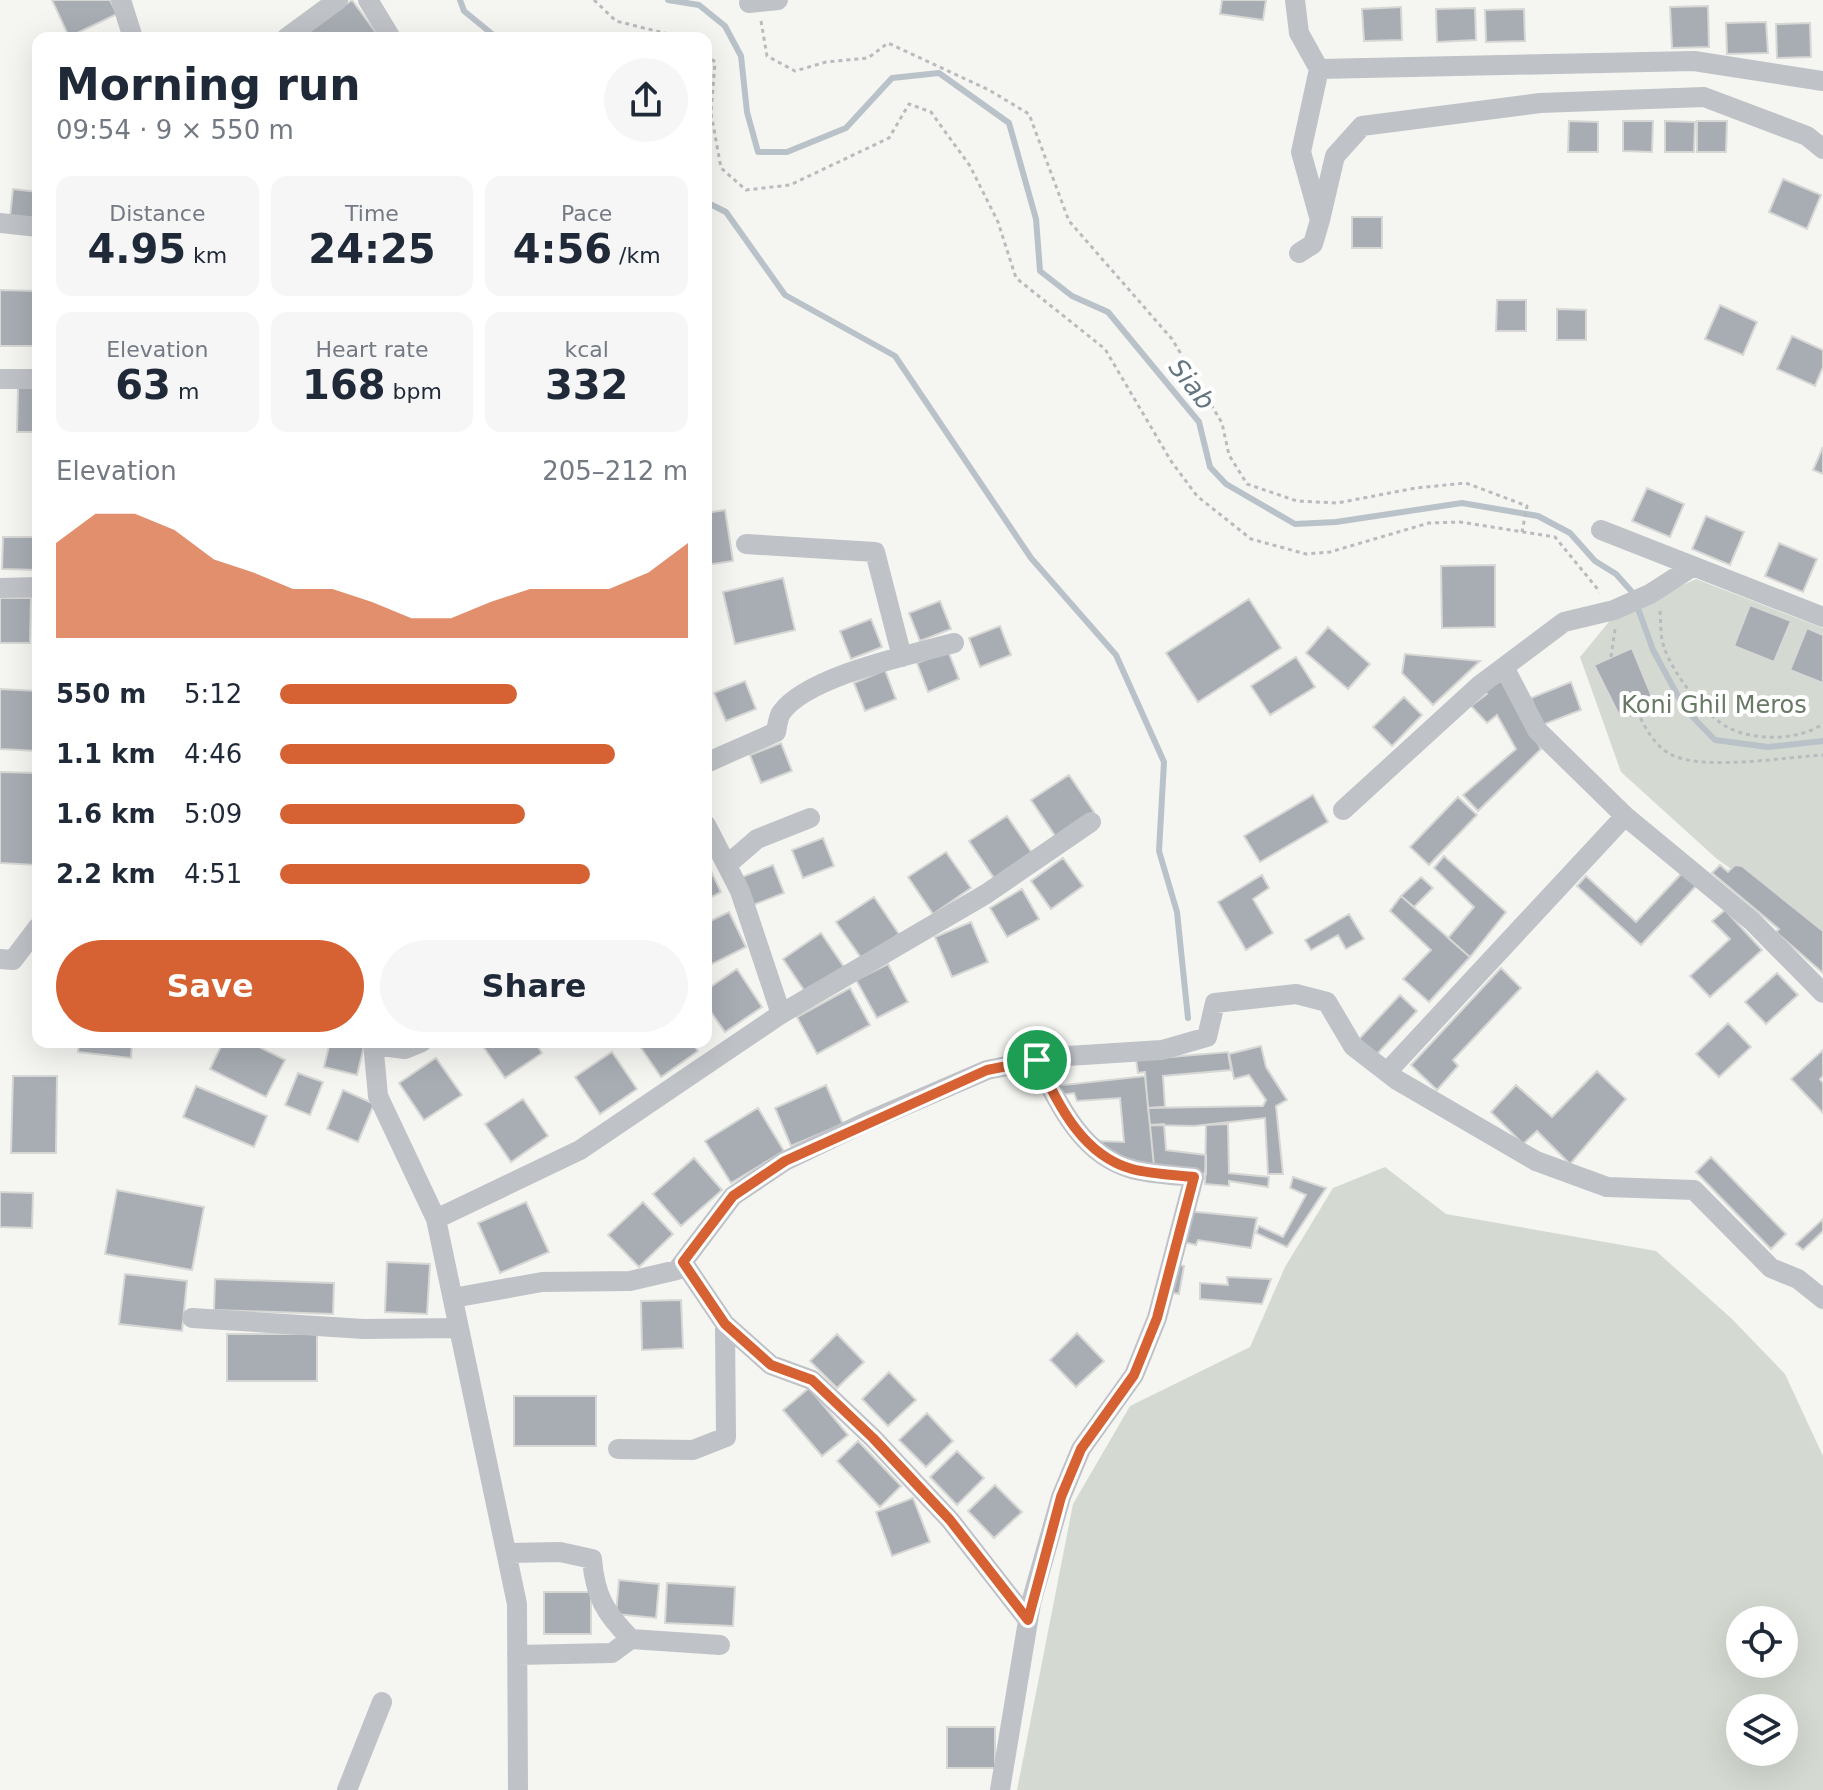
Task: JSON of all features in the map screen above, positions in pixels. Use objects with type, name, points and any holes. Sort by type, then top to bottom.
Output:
[{"type":"street","points":[[121,0],[131,32]]},
{"type":"street","points":[[294,32],[338,0]]},
{"type":"street","points":[[368,0],[387,32]]},
{"type":"street","points":[[749,3],[778,0]]},
{"type":"street","points":[[1295,0],[1299,33],[1319,69],[1301,152],[1320,220]]},
{"type":"street","points":[[1319,69],[1694,61],[1823,81]]},
{"type":"street","points":[[1299,253],[1313,244],[1335,156],[1362,126],[1540,103],[1704,97],[1807,136],[1823,149]]},
{"type":"street","points":[[0,223],[32,226]]},
{"type":"street","points":[[0,379],[32,379]]},
{"type":"street","points":[[1601,530],[1692,567],[1821,611]]},
{"type":"street","points":[[746,544],[875,552],[902,657]]},
{"type":"street","points":[[1343,810],[1504,667],[1564,622],[1618,613],[1692,567]]},
{"type":"street","points":[[0,588],[32,587]]},
{"type":"street","points":[[712,760],[776,732],[780,714],[812,689],[852,670],[954,643]]},
{"type":"street","points":[[1504,667],[1537,730],[1625,816],[1752,921],[1823,993]]},
{"type":"street","points":[[1387,1072],[1625,816]]},
{"type":"street","points":[[727,865],[757,839],[810,818]]},
{"type":"street","points":[[436,1219],[580,1150],[781,1014],[986,894],[1091,822]]},
{"type":"street","points":[[712,836],[740,891],[781,1014]]},
{"type":"street","points":[[0,959],[13,960],[32,935]]},
{"type":"street","points":[[453,1298],[542,1282],[630,1281],[677,1270],[733,1196],[785,1161],[987,1070],[1037,1060],[1191,1044],[1207,1037],[1215,1003],[1296,994],[1327,1002],[1353,1046],[1387,1072],[1536,1161],[1607,1187],[1694,1190],[1771,1268],[1798,1279],[1823,1299]]},
{"type":"street","points":[[373,1048],[378,1096],[436,1219],[517,1604],[518,1790]]},
{"type":"street","points":[[1000,1790],[1028,1620],[1061,1497],[1081,1449],[1134,1375],[1157,1318],[1194,1177],[1131,1169],[1106,1157],[1065,1116],[1037,1060]]},
{"type":"street","points":[[683,1262],[725,1324],[771,1365],[812,1380],[873,1438],[950,1520],[1028,1620]]},
{"type":"street","points":[[192,1318],[364,1329],[459,1328]]},
{"type":"street","points":[[618,1449],[693,1450],[726,1437],[725,1324]]},
{"type":"street","points":[[507,1553],[560,1552],[592,1559],[594,1580],[607,1614],[631,1639]]},
{"type":"street","points":[[517,1655],[612,1653],[631,1639],[720,1645]]},
{"type":"street","points":[[347,1790],[382,1702]]},
{"type":"path","points":[[594,0],[616,21],[660,32]]},
{"type":"path","points":[[749,3],[760,19],[767,56],[795,71],[826,62],[868,58],[888,43],[989,90],[1029,114],[1069,221],[1172,339],[1222,423],[1229,455],[1247,484],[1297,501],[1337,503],[1416,488],[1466,483],[1527,506],[1523,529]]},
{"type":"path","points":[[712,59],[715,62],[712,100]]},
{"type":"path","points":[[712,118],[721,168],[746,190],[790,185],[889,138],[909,104],[931,112],[970,166],[998,222],[1016,278],[1105,349],[1171,461],[1197,496],[1251,539],[1306,554],[1330,552],[1429,523],[1460,522],[1523,529],[1555,537],[1618,613],[1611,657]]},
{"type":"path","points":[[1654,591],[1664,647],[1694,698],[1728,728],[1774,739],[1812,732],[1823,724]]},
{"type":"path","points":[[1637,711],[1647,732],[1672,755],[1725,764],[1823,755]]},
{"type":"green space","name":"Koni Ghil Meros","points":[[1696,579],[1823,628],[1823,934],[1717,859],[1621,772],[1580,657],[1612,618]]},
{"type":"green space","points":[[1385,1167],[1446,1214],[1656,1251],[1732,1319],[1785,1374],[1823,1456],[1823,1790],[1017,1790],[1073,1504],[1130,1406],[1250,1347],[1285,1267],[1333,1188]]},
{"type":"building","points":[[52,0],[110,0],[117,14],[79,32],[67,32]]},
{"type":"building","points":[[352,0],[376,32],[307,32]]},
{"type":"building","points":[[1222,0],[1266,0],[1263,20],[1220,14]]},
{"type":"building","points":[[1708,6],[1709,47],[1672,48],[1670,7]]},
{"type":"building","points":[[1401,7],[1402,40],[1364,41],[1362,9]]},
{"type":"building","points":[[1475,8],[1476,40],[1437,42],[1436,9]]},
{"type":"building","points":[[1524,9],[1525,41],[1486,42],[1485,10]]},
{"type":"building","points":[[1766,22],[1768,53],[1727,54],[1726,23]]},
{"type":"building","points":[[1810,23],[1811,57],[1777,58],[1776,24]]},
{"type":"building","points":[[1569,121],[1598,122],[1598,152],[1568,152]]},
{"type":"building","points":[[1623,121],[1653,121],[1652,152],[1623,151]]},
{"type":"building","points":[[1665,121],[1695,122],[1694,152],[1665,152]]},
{"type":"building","points":[[1697,121],[1727,121],[1726,152],[1697,152]]},
{"type":"building","points":[[1783,179],[1821,195],[1807,229],[1769,212]]},
{"type":"building","points":[[13,189],[32,191],[32,220],[10,217]]},
{"type":"building","points":[[1352,217],[1382,217],[1382,248],[1352,248]]},
{"type":"building","points":[[0,290],[32,291],[32,346],[0,346]]},
{"type":"building","points":[[1497,300],[1526,300],[1526,331],[1496,331]]},
{"type":"building","points":[[1720,305],[1757,322],[1743,355],[1705,339]]},
{"type":"building","points":[[1557,309],[1586,310],[1586,340],[1557,340]]},
{"type":"building","points":[[1792,336],[1823,350],[1823,367],[1815,386],[1777,369]]},
{"type":"building","points":[[18,387],[32,387],[32,432],[17,432]]},
{"type":"building","points":[[1823,447],[1823,474],[1813,470]]},
{"type":"building","points":[[1647,488],[1684,504],[1670,537],[1632,521]]},
{"type":"building","points":[[725,510],[733,561],[712,564],[712,512]]},
{"type":"building","points":[[1706,516],[1744,532],[1730,565],[1692,549]]},
{"type":"building","points":[[3,537],[32,537],[32,570],[2,569]]},
{"type":"building","points":[[1779,543],[1817,559],[1803,592],[1765,576]]},
{"type":"building","points":[[1495,565],[1495,627],[1442,628],[1441,566]]},
{"type":"building","points":[[783,578],[795,630],[735,644],[723,592]]},
{"type":"building","points":[[0,598],[31,598],[30,643],[0,643]]},
{"type":"building","points":[[1249,599],[1281,648],[1198,702],[1166,653]]},
{"type":"building","points":[[940,601],[951,629],[920,641],[909,613]]},
{"type":"building","points":[[1750,605],[1791,621],[1774,662],[1734,646]]},
{"type":"building","points":[[871,619],[882,647],[851,659],[840,631]]},
{"type":"building","points":[[1000,626],[1011,655],[980,667],[969,638]]},
{"type":"building","points":[[1328,627],[1370,664],[1348,689],[1306,653]]},
{"type":"building","points":[[1807,628],[1823,635],[1823,683],[1790,670]]},
{"type":"building","points":[[1632,648],[1655,704],[1620,717],[1594,665]]},
{"type":"building","points":[[948,651],[959,679],[928,692],[917,663]]},
{"type":"building","points":[[1405,654],[1480,661],[1433,705],[1402,673]]},
{"type":"building","points":[[1296,657],[1315,687],[1270,715],[1251,686]]},
{"type":"building","points":[[885,670],[896,699],[865,711],[854,683]]},
{"type":"building","points":[[1502,680],[1541,749],[1478,811],[1463,795],[1516,749],[1497,715],[1487,723],[1471,706],[1487,694],[1484,691]]},
{"type":"building","points":[[745,681],[756,709],[726,721],[714,693]]},
{"type":"building","points":[[1571,682],[1581,710],[1542,725],[1531,698]]},
{"type":"building","points":[[0,689],[32,691],[32,751],[0,749]]},
{"type":"building","points":[[1404,697],[1422,715],[1392,746],[1373,727]]},
{"type":"building","points":[[781,743],[792,771],[761,783],[750,755]]},
{"type":"building","points":[[0,772],[32,773],[32,865],[0,863]]},
{"type":"building","points":[[1069,775],[1094,812],[1056,837],[1031,800]]},
{"type":"building","points":[[1313,795],[1328,822],[1260,862],[1244,836]]},
{"type":"building","points":[[1458,797],[1477,815],[1429,865],[1410,847]]},
{"type":"building","points":[[1007,816],[1032,853],[994,878],[969,841]]},
{"type":"building","points":[[823,838],[834,866],[803,878],[792,850]]},
{"type":"building","points":[[946,852],[971,888],[933,914],[908,877]]},
{"type":"building","points":[[1444,856],[1506,912],[1470,957],[1448,938],[1474,907],[1434,868]]},
{"type":"building","points":[[1063,858],[1083,886],[1051,909],[1031,881]]},
{"type":"building","points":[[773,865],[784,893],[753,905],[742,877]]},
{"type":"building","points":[[1720,865],[1728,872],[1735,865],[1742,866],[1823,931],[1823,973],[1776,932],[1779,929],[1712,873]]},
{"type":"building","points":[[1683,872],[1697,885],[1641,945],[1577,886],[1586,876],[1636,922]]},
{"type":"building","points":[[712,873],[721,892],[712,897]]},
{"type":"building","points":[[1262,875],[1269,888],[1253,899],[1273,933],[1246,950],[1218,902]]},
{"type":"building","points":[[1421,877],[1433,888],[1414,907],[1401,896]]},
{"type":"building","points":[[1022,889],[1039,919],[1007,937],[990,908]]},
{"type":"building","points":[[1401,896],[1470,957],[1429,1002],[1403,979],[1431,950],[1390,911]]},
{"type":"building","points":[[874,897],[899,934],[862,959],[836,922]]},
{"type":"building","points":[[1725,910],[1762,950],[1710,997],[1690,976],[1730,939],[1712,921]]},
{"type":"building","points":[[729,912],[746,947],[712,964],[712,920]]},
{"type":"building","points":[[1349,914],[1364,939],[1346,949],[1338,935],[1311,950],[1305,940]]},
{"type":"building","points":[[971,922],[988,962],[952,977],[935,937]]},
{"type":"building","points":[[821,933],[846,970],[808,996],[783,959]]},
{"type":"building","points":[[888,964],[908,1002],[877,1018],[856,980]]},
{"type":"building","points":[[1501,968],[1521,988],[1453,1060],[1458,1066],[1437,1090],[1411,1065]]},
{"type":"building","points":[[737,969],[762,1007],[725,1032],[712,1014],[712,986]]},
{"type":"building","points":[[1777,973],[1798,995],[1766,1024],[1745,1002]]},
{"type":"building","points":[[850,988],[870,1025],[817,1054],[797,1017]]},
{"type":"building","points":[[1400,995],[1417,1011],[1376,1055],[1359,1039]]},
{"type":"building","points":[[1728,1023],[1751,1047],[1719,1077],[1696,1054]]},
{"type":"building","points":[[1261,1046],[1266,1067],[1287,1100],[1276,1106],[1283,1174],[1268,1174],[1265,1118],[1194,1126],[1150,1125],[1148,1108],[1263,1106],[1266,1100],[1249,1075],[1234,1079],[1229,1054]]},
{"type":"building","points":[[78,1048],[132,1048],[131,1058],[78,1052]]},
{"type":"building","points":[[220,1048],[261,1048],[285,1060],[266,1097],[210,1069]]},
{"type":"building","points":[[329,1048],[364,1048],[357,1075],[324,1067]]},
{"type":"building","points":[[484,1048],[539,1048],[542,1053],[505,1078]]},
{"type":"building","points":[[641,1048],[696,1048],[698,1051],[661,1077]]},
{"type":"building","points":[[1823,1050],[1823,1076],[1820,1079],[1823,1083],[1823,1113],[1791,1079]]},
{"type":"building","points":[[612,1052],[637,1089],[600,1114],[575,1077]]},
{"type":"building","points":[[1228,1052],[1231,1070],[1163,1076],[1165,1107],[1148,1108],[1145,1072],[1138,1073],[1136,1060]]},
{"type":"building","points":[[436,1058],[462,1095],[424,1120],[399,1083]]},
{"type":"building","points":[[1597,1071],[1626,1099],[1570,1164],[1537,1131],[1523,1144],[1491,1112],[1516,1085],[1552,1117]]},
{"type":"building","points":[[298,1073],[323,1082],[310,1115],[285,1105]]},
{"type":"building","points":[[13,1076],[57,1076],[56,1153],[11,1153]]},
{"type":"building","points":[[1145,1076],[1154,1166],[1104,1152],[1100,1141],[1124,1142],[1120,1098],[1077,1101],[1074,1093],[1061,1095],[1055,1086]]},
{"type":"building","points":[[826,1085],[843,1124],[791,1146],[775,1108]]},
{"type":"building","points":[[196,1086],[267,1116],[254,1147],[183,1117]]},
{"type":"building","points":[[343,1090],[374,1104],[358,1142],[327,1129]]},
{"type":"building","points":[[523,1099],[548,1136],[511,1162],[485,1124]]},
{"type":"building","points":[[758,1108],[784,1151],[731,1183],[705,1141]]},
{"type":"building","points":[[1164,1124],[1166,1150],[1206,1155],[1206,1174],[1154,1166],[1150,1125]]},
{"type":"building","points":[[1228,1124],[1229,1173],[1269,1177],[1268,1187],[1229,1181],[1229,1186],[1205,1184],[1206,1125]]},
{"type":"building","points":[[1711,1157],[1786,1234],[1771,1249],[1696,1172]]},
{"type":"building","points":[[694,1158],[722,1190],[681,1226],[653,1194]]},
{"type":"building","points":[[1293,1177],[1326,1188],[1287,1247],[1256,1233],[1259,1226],[1283,1237],[1306,1195],[1290,1188]]},
{"type":"building","points":[[117,1190],[204,1207],[192,1270],[105,1254]]},
{"type":"building","points":[[0,1192],[33,1193],[32,1228],[0,1227]]},
{"type":"building","points":[[526,1202],[549,1252],[500,1273],[478,1223]]},
{"type":"building","points":[[643,1202],[673,1234],[639,1267],[608,1235]]},
{"type":"building","points":[[1187,1211],[1257,1218],[1251,1248],[1198,1240],[1196,1245],[1180,1241]]},
{"type":"building","points":[[1823,1219],[1823,1231],[1803,1250],[1796,1244]]},
{"type":"building","points":[[387,1262],[430,1264],[427,1314],[385,1312]]},
{"type":"building","points":[[1174,1264],[1184,1266],[1179,1294],[1168,1292]]},
{"type":"building","points":[[125,1274],[187,1281],[182,1331],[119,1324]]},
{"type":"building","points":[[1227,1277],[1271,1279],[1262,1304],[1200,1299],[1200,1283],[1228,1285]]},
{"type":"building","points":[[215,1279],[334,1283],[333,1314],[214,1310]]},
{"type":"building","points":[[681,1300],[683,1348],[642,1350],[641,1301]]},
{"type":"building","points":[[1077,1333],[1104,1361],[1076,1387],[1050,1360]]},
{"type":"building","points":[[227,1334],[317,1334],[317,1381],[227,1381]]},
{"type":"building","points":[[837,1334],[864,1362],[837,1388],[810,1361]]},
{"type":"building","points":[[889,1372],[916,1400],[888,1426],[862,1399]]},
{"type":"building","points":[[809,1388],[848,1435],[822,1456],[783,1410]]},
{"type":"building","points":[[514,1396],[596,1396],[596,1446],[514,1446]]},
{"type":"building","points":[[927,1413],[953,1441],[926,1467],[899,1440]]},
{"type":"building","points":[[858,1441],[901,1486],[880,1507],[837,1461]]},
{"type":"building","points":[[957,1451],[984,1478],[957,1505],[930,1477]]},
{"type":"building","points":[[995,1485],[1022,1512],[994,1538],[968,1511]]},
{"type":"building","points":[[913,1498],[930,1542],[892,1556],[876,1512]]},
{"type":"building","points":[[619,1580],[659,1584],[656,1618],[616,1614]]},
{"type":"building","points":[[667,1583],[735,1587],[733,1626],[665,1623]]},
{"type":"building","points":[[544,1592],[591,1592],[591,1634],[544,1634]]},
{"type":"building","points":[[947,1727],[995,1727],[995,1768],[947,1768]]},
{"type":"waterway","points":[[460,0],[464,11],[490,32]]},
{"type":"waterway","name":"Siab","points":[[668,0],[699,5],[725,26],[741,56],[747,112],[758,152],[787,152],[846,128],[892,78],[939,73],[1009,123],[1036,219],[1040,271],[1072,296],[1108,312],[1199,422],[1210,467],[1226,484],[1295,524],[1336,522],[1462,503],[1538,516],[1570,533],[1595,561],[1616,574],[1632,592],[1653,650],[1685,709],[1715,740],[1768,747],[1823,741]]},
{"type":"waterway","points":[[712,205],[726,212],[785,295],[895,356],[1031,558],[1116,655],[1164,762],[1159,851],[1177,912],[1188,1018]]},
{"type":"route","points":[[1037,1060],[1065,1116],[1106,1157],[1131,1169],[1194,1177],[1157,1318],[1134,1375],[1081,1449],[1061,1497],[1028,1620],[950,1520],[873,1438],[812,1380],[771,1365],[725,1324],[683,1262],[733,1196],[785,1161],[987,1070],[1037,1060]]}]
